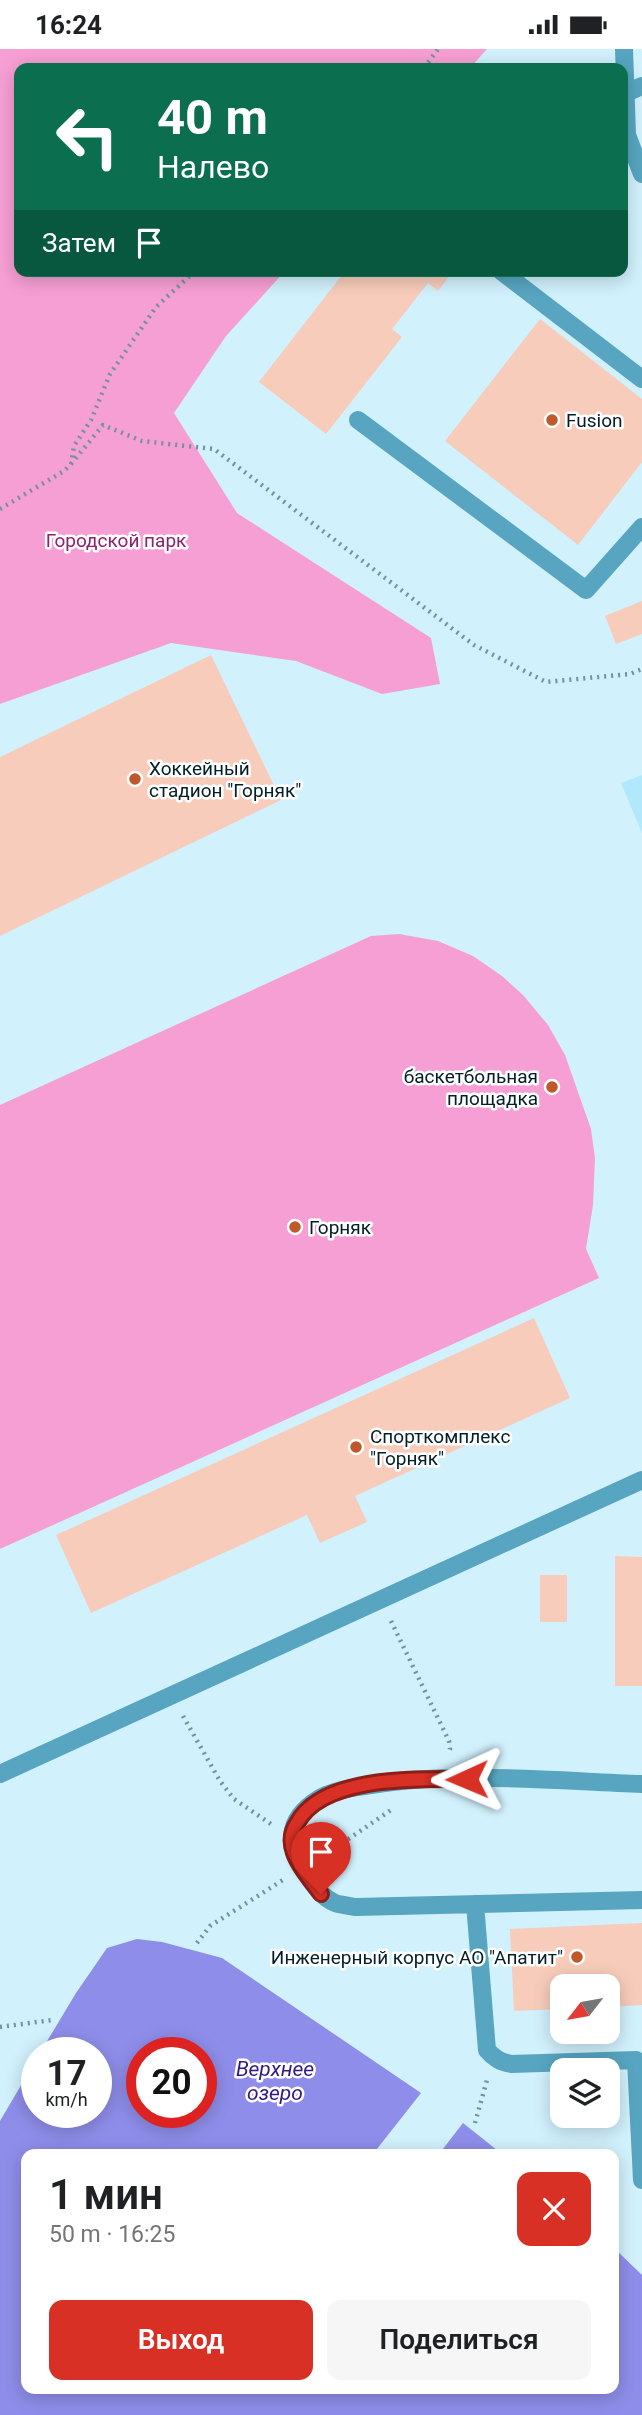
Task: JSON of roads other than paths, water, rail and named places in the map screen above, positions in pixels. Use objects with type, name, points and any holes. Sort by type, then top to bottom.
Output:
[{"type":"street","points":[[628,65],[634,89],[628,128]]},
{"type":"street","points":[[628,138],[642,174]]},
{"type":"street","points":[[509,277],[642,379]]},
{"type":"street","points":[[358,420],[586,590],[642,527]]},
{"type":"street","points":[[0,1774],[642,1480]]},
{"type":"street","points":[[642,1784],[467,1779],[394,1781],[354,1787],[321,1797],[302,1813],[291,1832],[294,1853],[302,1868],[321,1894],[335,1903],[356,1907],[642,1900]]},
{"type":"street","points":[[475,1904],[487,2050],[501,2062],[511,2064],[636,2060],[642,2180]]},
{"type":"water","name":"Верхнее озеро","points":[[137,1939],[162,1942],[222,1958],[421,2093],[377,2149],[21,2149],[21,2394],[619,2394],[619,2253],[642,2275],[642,2415],[0,2415],[0,2121],[21,2085],[21,2128],[112,2128],[112,2037],[50,2037],[107,1948]]},
{"type":"water","points":[[463,2123],[496,2149],[443,2149]]},
{"type":"place","name":"Fusion","points":[[552,420]]},
{"type":"place","name":"Хоккейный стадион \"Горняк\"","points":[[135,779]]},
{"type":"place","name":"баскетбольная площадка","points":[[552,1087]]},
{"type":"place","name":"Горняк","points":[[295,1227]]},
{"type":"place","name":"Спорткомплекс \"Горняк\"","points":[[356,1447]]},
{"type":"place","name":"Инженерный корпус АО \"Апатит\"","points":[[577,1957]]},
{"type":"park label","name":"Городской парк","points":[[116,540]]}]
